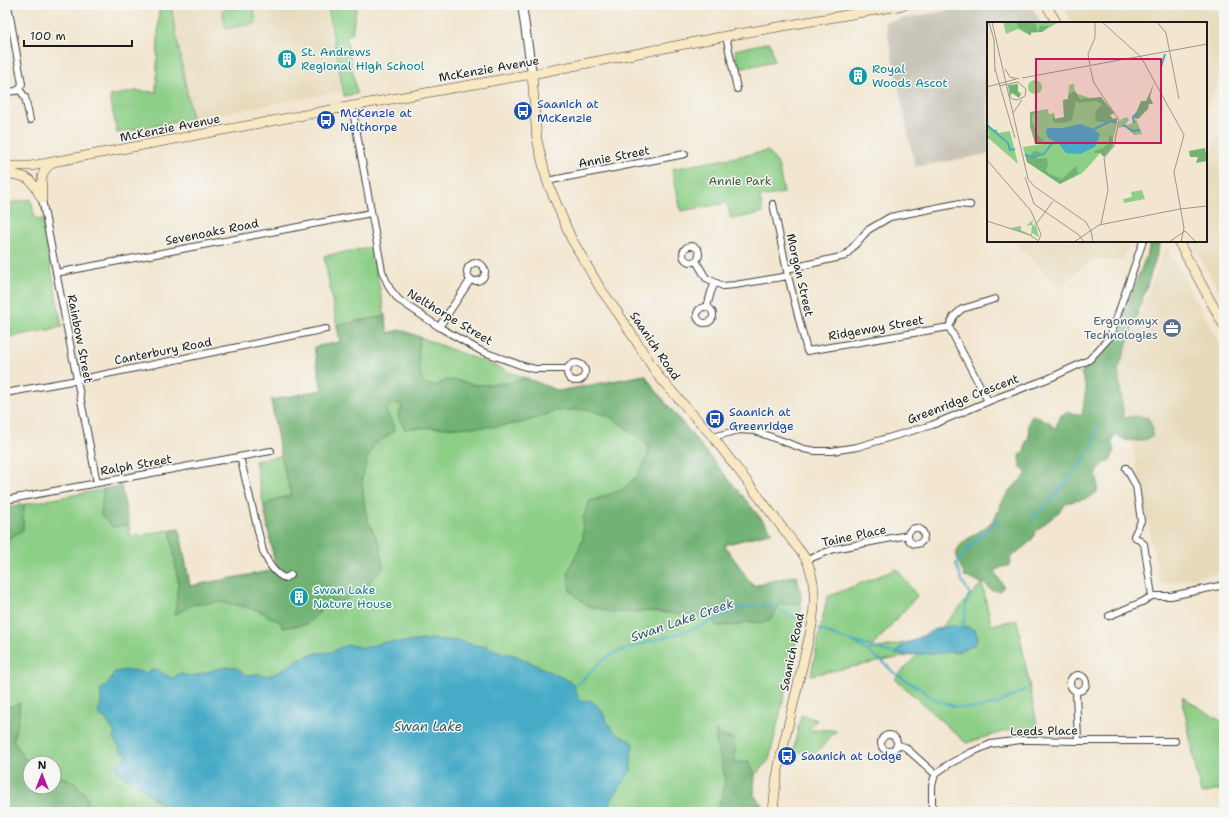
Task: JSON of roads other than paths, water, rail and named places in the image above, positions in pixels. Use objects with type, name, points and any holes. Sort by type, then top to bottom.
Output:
[{"type":"main road","name":"McKenzie Avenue","points":[[6,172],[31,166],[352,106],[532,74],[726,36],[904,5]]},
{"type":"main road","points":[[1046,5],[1056,22]]},
{"type":"main road","name":"Saanich Road","points":[[532,74],[537,140],[547,181],[571,238],[600,288],[659,377],[713,436],[806,560],[813,579],[814,605],[812,625],[780,760],[773,812]]},
{"type":"main road","points":[[42,198],[42,175],[46,167],[52,162]]},
{"type":"main road","points":[[6,172],[22,175],[30,179],[42,198]]},
{"type":"main road","points":[[1179,242],[1224,326]]},
{"type":"street","points":[[5,92],[16,91],[22,84],[8,5]]},
{"type":"street","name":"Saanich Road","points":[[522,5],[532,74]]},
{"type":"street","points":[[726,36],[737,89]]},
{"type":"street","points":[[19,89],[25,97],[30,120]]},
{"type":"street","name":"Nelthorpe Street","points":[[352,106],[382,271],[390,289],[399,300],[439,327],[481,351],[535,369],[568,369]]},
{"type":"street","name":"Annie Street","points":[[547,181],[685,154]]},
{"type":"street","name":"Rainbow Street","points":[[42,198],[97,483]]},
{"type":"street","name":"Morgan Street","points":[[773,204],[787,273],[807,351]]},
{"type":"street","points":[[696,261],[706,278],[723,286],[735,285],[787,273],[845,256],[868,230],[890,217],[956,204],[970,205]]},
{"type":"street","name":"Sevenoaks Road","points":[[56,273],[371,214]]},
{"type":"street","name":"Greenridge Crescent","points":[[713,436],[739,430],[755,431],[804,449],[816,451],[856,447],[932,425],[988,401],[1050,378],[1089,360],[1110,338],[1143,242]]},
{"type":"street","points":[[439,327],[471,279]]},
{"type":"street","points":[[707,307],[715,283]]},
{"type":"street","points":[[988,401],[949,327],[954,316],[962,309],[996,299]]},
{"type":"street","name":"Ridgeway Street","points":[[807,351],[949,327]]},
{"type":"street","name":"Canterbury Road","points":[[5,393],[77,380],[326,329]]},
{"type":"street","name":"Ralph Street","points":[[5,500],[271,451]]},
{"type":"street","points":[[240,457],[266,560],[280,576],[284,578],[291,575]]},
{"type":"street","points":[[1126,468],[1136,486],[1141,521],[1134,536],[1144,544],[1152,596]]},
{"type":"street","name":"Taine Place","points":[[806,560],[834,549],[908,536]]},
{"type":"street","points":[[1109,616],[1142,602],[1152,596],[1171,596],[1224,585]]},
{"type":"street","points":[[1076,692],[1078,741]]},
{"type":"street","name":"Leeds Place","points":[[935,774],[949,764],[991,744],[1021,740],[1176,741]]},
{"type":"street","points":[[898,745],[905,747],[935,774],[932,786],[932,812]]},
{"type":"water","points":[[951,626],[967,627],[975,630],[978,638],[975,644],[958,652],[903,655],[896,654],[899,648],[936,629]]},
{"type":"water","name":"Swan Lake","points":[[432,639],[460,641],[479,646],[487,646],[504,653],[514,655],[571,682],[582,702],[589,700],[595,703],[602,711],[611,728],[634,745],[632,750],[631,770],[612,799],[606,812],[172,812],[168,807],[154,799],[142,788],[119,773],[116,765],[127,756],[125,752],[121,752],[114,739],[115,733],[104,717],[100,717],[99,715],[101,702],[100,690],[109,682],[114,672],[130,670],[145,673],[155,669],[173,678],[180,673],[196,675],[230,667],[238,669],[244,674],[268,676],[277,673],[301,658],[317,653],[332,652],[349,645],[365,648],[384,642],[407,642]]},
{"type":"waterway","name":"Swan Lake Creek","points":[[1031,520],[1049,503],[1068,480],[1091,448],[1098,427]]},
{"type":"waterway","name":"Swan Lake Creek","points":[[962,627],[967,598],[970,594],[962,581],[956,564],[974,542],[1000,519]]},
{"type":"waterway","name":"Swan Lake Creek","points":[[574,686],[611,655],[694,628],[745,607],[767,606],[784,612],[805,623]]},
{"type":"waterway","name":"Swan Lake Creek","points":[[819,629],[835,636],[896,654]]},
{"type":"waterway","points":[[854,642],[882,661],[894,673],[936,700],[956,707],[977,708],[998,704],[1026,689]]},
{"type":"waterway","name":"Swan Lake Creek","points":[[160,812],[168,807]]},
{"type":"place","name":"St. Andrews Regional High School","points":[[287,59]]},
{"type":"place","name":"Royal Woods Ascot","points":[[858,76]]},
{"type":"place","name":"Saanich at McKenzie","points":[[523,111]]},
{"type":"place","name":"McKenzie at Nelthorpe","points":[[326,120]]},
{"type":"place","name":"Ergonomyx Technologies","points":[[1172,328]]},
{"type":"place","name":"Saanich at Greenridge","points":[[715,419]]},
{"type":"place","name":"Swan Lake Nature House","points":[[299,597]]},
{"type":"place","name":"Saanich at Lodge","points":[[787,756]]},
{"type":"park label","name":"Annie Park","points":[[740,181]]}]
